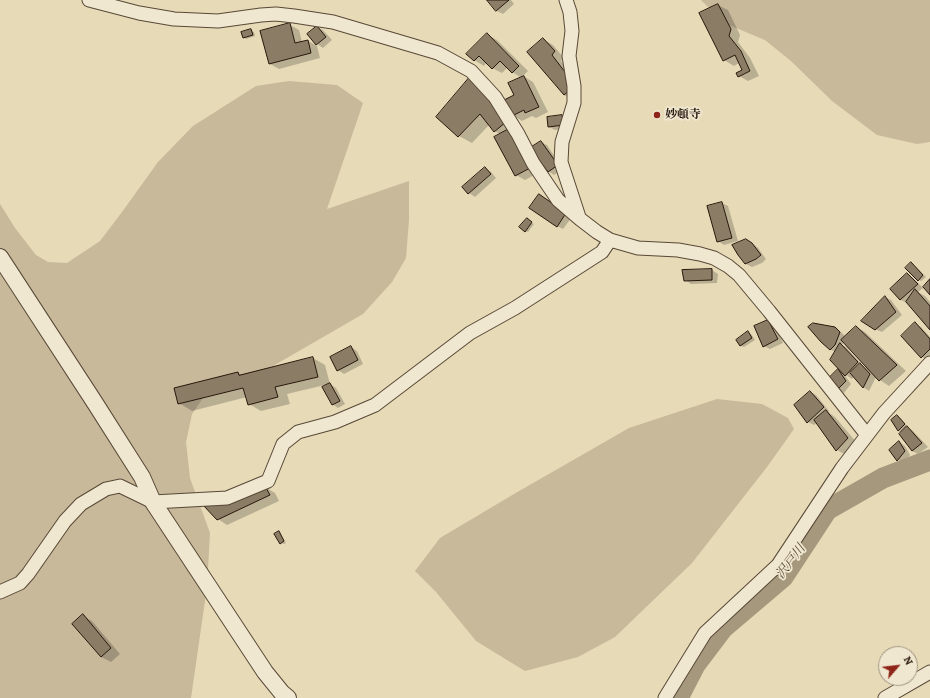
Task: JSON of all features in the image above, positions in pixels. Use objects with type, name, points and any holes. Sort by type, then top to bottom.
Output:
[{"type":"street","points":[[89,0],[139,13],[174,19],[218,21],[276,14],[333,22],[438,53],[471,70],[495,97],[518,134],[533,163],[558,200],[580,219],[610,240],[638,248],[678,250],[700,254],[714,258],[728,266],[739,276],[769,311],[867,435]]},
{"type":"street","points":[[566,0],[570,12],[572,31],[569,56],[574,86],[574,103],[562,142],[561,162],[580,219]]},
{"type":"street","points":[[0,592],[20,583],[65,521],[81,504],[106,489],[120,486],[153,502],[228,498],[268,481],[283,444],[298,432],[335,422],[375,405],[470,333],[515,308],[602,252],[610,240]]},
{"type":"street","points":[[0,257],[142,477],[153,502],[265,672],[288,698]]},
{"type":"street","points":[[665,698],[705,633],[778,565],[842,468],[884,413],[930,363]]},
{"type":"street","points":[[885,698],[930,672]]},
{"type":"shaded area","points":[[701,0],[930,0],[930,142],[917,144],[877,135],[832,101],[791,61],[765,40],[724,23]]},
{"type":"shaded area","points":[[289,81],[337,85],[363,103],[327,209],[409,181],[409,220],[406,258],[392,282],[363,314],[273,366],[210,388],[192,414],[186,442],[190,478],[210,533],[207,587],[191,698],[0,698],[0,204],[15,228],[36,255],[48,262],[67,263],[100,241],[158,162],[193,126],[256,86]]},
{"type":"shaded area","points":[[717,399],[762,404],[788,418],[794,429],[767,467],[692,563],[615,637],[578,657],[525,671],[476,641],[436,592],[415,571],[440,538],[629,428]]},
{"type":"building","points":[[487,0],[509,0],[496,11]]},
{"type":"building","points":[[718,4],[731,29],[729,36],[741,51],[750,71],[738,77],[736,73],[742,70],[735,55],[723,61],[699,13]]},
{"type":"building","points":[[290,23],[295,43],[308,40],[311,53],[269,64],[260,31]]},
{"type":"building","points":[[317,26],[326,37],[316,45],[307,34]]},
{"type":"building","points":[[251,29],[253,35],[243,38],[241,32]]},
{"type":"building","points":[[487,33],[519,66],[512,73],[500,61],[492,69],[479,56],[474,61],[466,54]]},
{"type":"building","points":[[543,38],[555,51],[552,55],[568,76],[571,89],[564,95],[527,52]]},
{"type":"building","points":[[524,76],[539,107],[525,113],[524,110],[512,116],[504,100],[514,95],[508,83]]},
{"type":"building","points":[[469,78],[495,103],[506,122],[494,132],[480,114],[458,137],[436,117]]},
{"type":"building","points":[[562,115],[564,125],[548,127],[547,117]]},
{"type":"building","points":[[509,129],[530,168],[515,176],[494,137]]},
{"type":"building","points":[[541,141],[558,165],[548,172],[530,148]]},
{"type":"building","points":[[485,167],[491,174],[468,194],[462,187]]},
{"type":"building","points":[[539,194],[566,213],[557,227],[529,208]]},
{"type":"building","points":[[722,202],[732,238],[717,242],[707,206]]},
{"type":"building","points":[[527,218],[532,222],[525,232],[519,227]]},
{"type":"building","points":[[746,239],[752,243],[761,255],[745,264],[732,245]]},
{"type":"building","points":[[911,262],[923,275],[918,281],[905,268]]},
{"type":"building","points":[[712,269],[712,280],[684,281],[682,270]]},
{"type":"building","points":[[907,273],[918,284],[900,300],[890,289]]},
{"type":"building","points":[[930,279],[930,295],[923,287]]},
{"type":"building","points":[[915,289],[930,306],[930,330],[906,302]]},
{"type":"building","points":[[885,296],[896,312],[875,330],[861,321]]},
{"type":"building","points":[[768,320],[778,339],[763,347],[754,326]]},
{"type":"building","points":[[915,322],[930,339],[930,349],[921,358],[901,336]]},
{"type":"building","points":[[813,323],[835,327],[840,332],[835,345],[830,350],[808,327]]},
{"type":"building","points":[[856,326],[897,365],[879,381],[841,340]]},
{"type":"building","points":[[748,331],[752,338],[740,346],[736,340]]},
{"type":"building","points":[[840,343],[858,362],[845,376],[830,360]]},
{"type":"building","points":[[351,346],[358,360],[337,371],[330,357]]},
{"type":"building","points":[[313,357],[318,377],[275,387],[278,397],[248,405],[243,388],[178,404],[174,388],[238,372],[239,375]]},
{"type":"building","points":[[860,363],[870,374],[863,388],[850,373]]},
{"type":"building","points":[[838,369],[846,381],[837,390],[827,380]]},
{"type":"building","points":[[330,383],[340,401],[332,405],[322,387]]},
{"type":"building","points":[[810,391],[824,407],[807,423],[794,405]]},
{"type":"building","points":[[826,410],[848,438],[836,451],[814,420]]},
{"type":"building","points":[[897,415],[905,424],[898,431],[891,420]]},
{"type":"building","points":[[907,426],[922,443],[912,451],[899,434]]},
{"type":"building","points":[[899,441],[905,451],[897,461],[889,450]]},
{"type":"building","points":[[265,486],[270,495],[217,520],[203,505]]},
{"type":"building","points":[[279,531],[284,541],[280,544],[274,534]]},
{"type":"building","points":[[83,614],[111,648],[101,657],[72,624]]},
{"type":"waterway","name":"沢戸川","points":[[678,698],[695,665],[723,628],[783,577],[827,510],[883,478],[930,460]]},
{"type":"place","name":"妙頓寺","points":[[657,115]]}]
